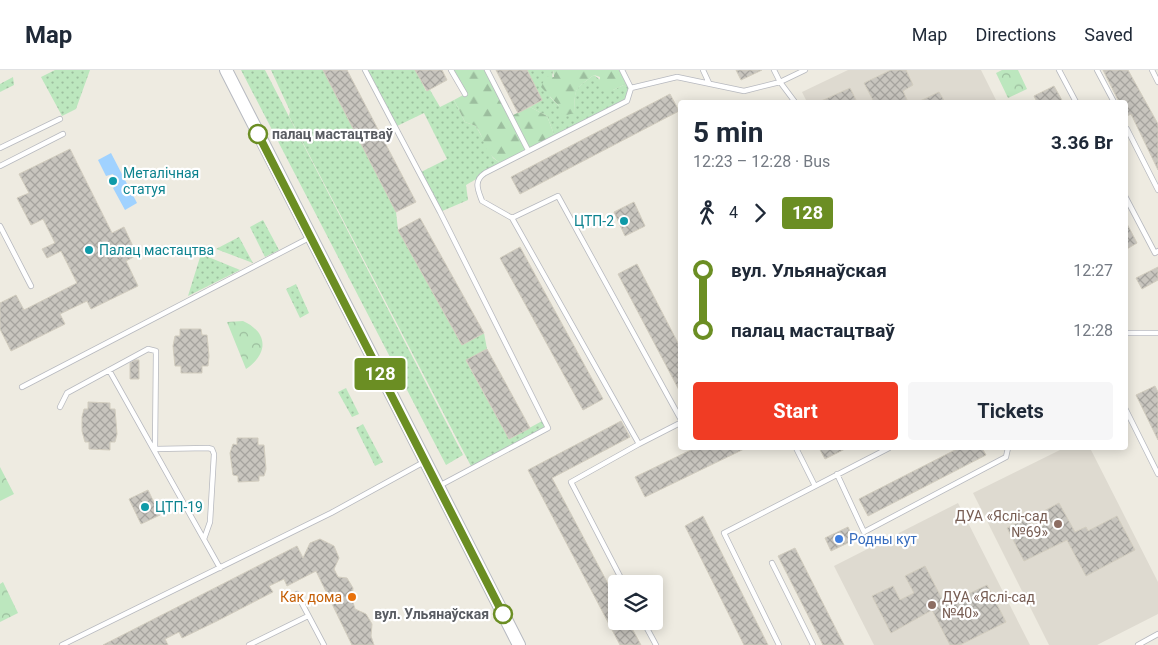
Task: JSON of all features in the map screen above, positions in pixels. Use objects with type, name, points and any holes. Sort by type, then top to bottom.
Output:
[{"type":"main road","points":[[226,70],[424,462],[519,645]]},
{"type":"lane","points":[[365,70],[440,212],[548,428],[437,486]]},
{"type":"lane","points":[[451,70],[465,94]]},
{"type":"lane","points":[[488,70],[528,150]]},
{"type":"lane","points":[[622,70],[631,88],[627,101],[482,175],[477,184],[482,201],[512,218],[639,444]]},
{"type":"lane","points":[[702,70],[709,83]]},
{"type":"lane","points":[[774,70],[780,82],[794,100]]},
{"type":"lane","points":[[631,88],[678,76],[744,91],[780,82],[805,70]]},
{"type":"lane","points":[[1060,70],[1075,100]]},
{"type":"lane","points":[[1097,70],[1113,100]]},
{"type":"lane","points":[[1152,70],[1158,82]]},
{"type":"lane","points":[[0,148],[60,119]]},
{"type":"lane","points":[[1128,132],[1158,190]]},
{"type":"lane","points":[[0,166],[63,134]]},
{"type":"lane","points":[[512,218],[558,196],[678,414]]},
{"type":"lane","points":[[1128,202],[1155,253],[1158,251]]},
{"type":"lane","points":[[0,226],[31,286]]},
{"type":"lane","points":[[22,387],[311,238]]},
{"type":"lane","points":[[1128,333],[1158,333]]},
{"type":"lane","points":[[60,407],[67,393],[148,349],[156,351],[155,449]]},
{"type":"lane","points":[[108,370],[155,449],[220,568]]},
{"type":"lane","points":[[1128,414],[1158,474]]},
{"type":"lane","points":[[619,575],[571,482],[678,424]]},
{"type":"lane","points":[[155,449],[212,449],[214,454],[210,522],[204,540]]},
{"type":"lane","points":[[797,450],[814,486]]},
{"type":"lane","points":[[779,645],[724,533],[885,450]]},
{"type":"lane","points":[[837,474],[864,532],[1006,457],[1008,450]]},
{"type":"lane","points":[[62,645],[331,513],[424,462]]},
{"type":"lane","points":[[772,563],[813,645]]},
{"type":"lane","points":[[297,594],[324,645]]},
{"type":"lane","points":[[249,645],[308,616]]},
{"type":"lane","points":[[648,630],[656,645]]},
{"type":"lane","points":[[1138,645],[1158,634]]},
{"type":"shaded area","points":[[848,70],[981,70],[996,100],[806,100],[802,92]]},
{"type":"shaded area","name":"ДУА «Яслі-сад №69»","points":[[1060,450],[1091,450],[1158,582],[1158,614],[1097,645],[1049,645],[973,493]]},
{"type":"shaded area","name":"ДУА «Яслі-сад №40»","points":[[958,503],[1030,645],[874,645],[834,566]]},
{"type":"green space","points":[[55,70],[90,70],[76,109],[62,116],[41,77]]},
{"type":"green space","points":[[241,70],[265,70],[463,455],[446,465]]},
{"type":"green space","points":[[271,70],[323,70],[396,212],[398,230],[462,345],[484,333],[487,349],[466,361],[509,439],[544,420],[548,428],[472,468],[289,116],[290,111]]},
{"type":"green space","points":[[365,70],[416,70],[426,91],[430,90],[440,107],[454,100],[465,122],[476,126],[493,158],[502,164],[466,185],[468,200],[440,212],[419,173],[447,159],[424,113],[395,127]]},
{"type":"green space","points":[[451,70],[487,70],[511,116],[530,107],[547,116],[555,137],[502,164],[488,151],[476,126],[465,122],[454,100],[465,94]]},
{"type":"green space","points":[[527,70],[553,70],[550,97],[559,106],[575,113],[577,89],[594,75],[613,90],[628,83],[631,88],[627,101],[555,137],[547,116],[530,107],[542,100]]},
{"type":"green space","points":[[553,70],[619,70],[628,83],[613,90],[607,90],[600,84],[600,77],[594,75],[577,90],[575,113],[562,116],[559,106],[541,87],[546,76],[554,77]]},
{"type":"green space","points":[[1002,70],[1018,70],[1027,89],[1008,98],[996,73]]},
{"type":"green space","points":[[13,77],[14,85],[0,92],[0,84]]},
{"type":"green space","points":[[263,220],[279,250],[265,257],[250,227]]},
{"type":"green space","points":[[239,237],[253,263],[216,249]]},
{"type":"green space","points":[[201,254],[240,270],[188,296]]},
{"type":"green space","points":[[296,284],[309,313],[300,318],[286,289]]},
{"type":"green space","points":[[243,321],[258,331],[262,344],[262,350],[258,357],[246,369],[227,322]]},
{"type":"green space","points":[[346,388],[359,414],[352,417],[338,392]]},
{"type":"green space","points":[[363,424],[383,462],[375,466],[356,428]]},
{"type":"green space","points":[[0,467],[14,494],[0,501]]},
{"type":"green space","points":[[3,582],[18,613],[0,622],[0,584]]},
{"type":"water","points":[[111,153],[137,203],[125,210],[113,188],[118,185],[113,174],[106,176],[98,160]]},
{"type":"building","points":[[323,70],[347,70],[416,202],[396,212]]},
{"type":"building","points":[[415,70],[442,70],[447,80],[427,91]]},
{"type":"building","points":[[496,70],[527,70],[542,100],[518,113]]},
{"type":"building","points":[[736,70],[762,70],[741,80]]},
{"type":"building","points":[[891,70],[906,70],[913,85],[903,91],[907,100],[873,100],[864,83]]},
{"type":"building","points":[[1103,70],[1128,70],[1158,124],[1158,170],[1131,114],[1128,116],[1128,100],[1118,100]]},
{"type":"building","points":[[1054,86],[1062,100],[1036,100],[1034,96]]},
{"type":"building","points":[[850,88],[856,100],[823,100]]},
{"type":"building","points":[[939,92],[944,100],[922,100]]},
{"type":"building","points":[[670,94],[678,109],[678,112],[520,194],[511,177]]},
{"type":"building","name":"Палац мастацтва","points":[[70,149],[112,233],[124,227],[137,255],[126,261],[138,286],[91,309],[87,301],[60,314],[65,324],[11,351],[0,329],[0,303],[16,295],[24,310],[77,283],[61,251],[47,258],[42,249],[55,243],[43,219],[31,225],[17,198],[29,193],[19,174]]},
{"type":"building","points":[[634,202],[645,226],[625,236],[614,212]]},
{"type":"building","points":[[420,218],[484,333],[462,345],[398,230]]},
{"type":"building","points":[[1128,226],[1137,243],[1128,248]]},
{"type":"building","points":[[520,247],[603,399],[583,410],[500,258]]},
{"type":"building","points":[[637,264],[678,343],[678,388],[618,274]]},
{"type":"building","points":[[1158,267],[1158,280],[1142,289],[1136,278]]},
{"type":"building","points":[[180,329],[201,329],[202,335],[207,335],[208,366],[202,366],[202,373],[181,373],[181,366],[175,366],[173,346],[175,336],[180,336]]},
{"type":"building","points":[[487,349],[530,428],[509,439],[466,360]]},
{"type":"building","points":[[139,360],[139,379],[130,379],[130,363]]},
{"type":"building","points":[[1155,386],[1158,392],[1158,440],[1136,395]]},
{"type":"building","points":[[88,402],[110,403],[110,409],[115,409],[117,434],[115,442],[110,442],[110,450],[89,449],[89,442],[85,442],[82,431],[82,417],[84,409],[88,409]]},
{"type":"building","points":[[621,421],[630,437],[552,478],[608,584],[608,622],[528,470]]},
{"type":"building","points":[[237,438],[258,438],[258,445],[264,445],[266,469],[264,476],[259,476],[259,481],[238,482],[238,476],[233,475],[230,453],[233,444],[237,445]]},
{"type":"building","points":[[691,450],[742,450],[645,497],[635,477]]},
{"type":"building","points":[[820,450],[843,450],[825,459]]},
{"type":"building","points":[[955,450],[983,450],[986,455],[868,516],[859,499]]},
{"type":"building","name":"ЦТП-19","points":[[148,490],[160,515],[141,524],[129,499]]},
{"type":"building","name":"ДУА «Яслі-сад №69»","points":[[1059,503],[1075,532],[1086,527],[1088,531],[1117,516],[1135,550],[1086,576],[1067,540],[1024,561],[1007,528],[1027,518],[1034,530],[1048,523],[1042,512]]},
{"type":"building","points":[[703,516],[768,645],[744,645],[685,526]]},
{"type":"building","name":"Родны кут","points":[[848,527],[854,540],[831,551],[825,538]]},
{"type":"building","points":[[320,539],[334,546],[339,558],[334,569],[338,577],[347,578],[353,588],[352,599],[355,609],[366,614],[372,624],[371,636],[374,645],[352,645],[316,571],[287,586],[284,579],[269,586],[273,592],[182,638],[179,632],[165,639],[168,645],[103,645],[297,546],[303,558],[310,543]]},
{"type":"building","points":[[795,548],[844,645],[823,645],[778,556]]},
{"type":"building","name":"ДУА «Яслі-сад №40»","points":[[925,566],[944,603],[953,598],[954,601],[987,585],[1006,622],[960,645],[950,645],[932,610],[891,633],[872,596],[893,586],[900,600],[914,593],[905,576]]},
{"type":"building","points":[[612,630],[633,630],[641,645],[620,645]]},
{"type":"bus line","name":"128","points":[[258,134],[503,614]]},
{"type":"place","name":"палац мастацтваў","points":[[258,134]]},
{"type":"place","name":"Металічная статуя","points":[[113,181]]},
{"type":"place","name":"ЦТП-2","points":[[624,221]]},
{"type":"place","name":"Палац мастацтва","points":[[89,250]]},
{"type":"place","name":"ЦТП-19","points":[[145,507]]},
{"type":"place","name":"ДУА «Яслі-сад №69»","points":[[1058,524]]},
{"type":"place","name":"Родны кут","points":[[839,539]]},
{"type":"place","name":"Как дома","points":[[352,597]]},
{"type":"place","name":"ДУА «Яслі-сад №40»","points":[[932,605]]},
{"type":"place","name":"вул. Ульянаўская","points":[[503,614]]}]
